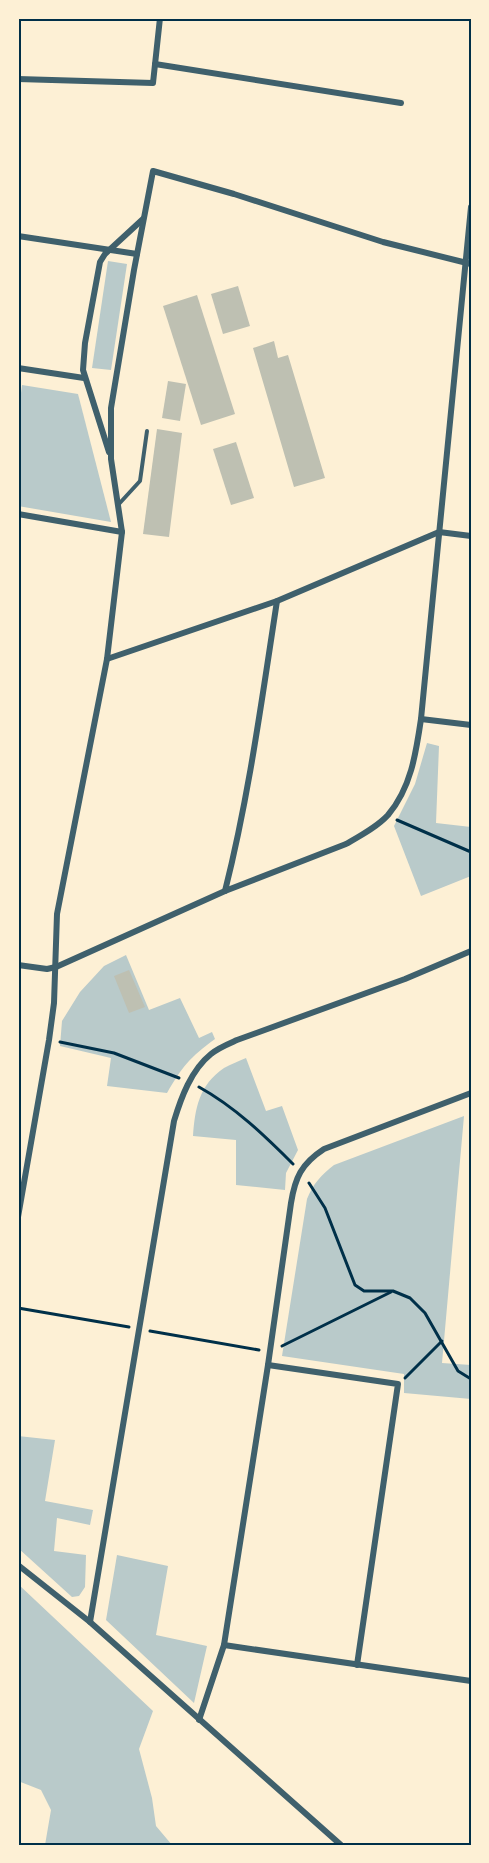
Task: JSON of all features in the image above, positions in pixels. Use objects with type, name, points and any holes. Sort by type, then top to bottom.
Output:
[{"type":"street","points":[[18,79],[153,83],[160,18]]},
{"type":"street","points":[[154,64],[401,103]]},
{"type":"street","points":[[18,1217],[49,1040],[56,967],[57,914],[107,659],[122,532],[111,459],[110,424],[113,390],[153,171],[234,194],[382,242],[468,263]]},
{"type":"street","points":[[18,965],[47,969],[56,967],[225,891],[346,844],[387,816],[399,798],[411,770],[420,719],[468,263],[471,207]]},
{"type":"street","points":[[111,459],[84,378],[85,343],[100,262],[110,249],[144,219]]},
{"type":"street","points":[[18,236],[137,254]]},
{"type":"street","points":[[18,368],[84,378]]},
{"type":"street","points":[[18,514],[122,532]]},
{"type":"street","points":[[107,659],[277,601],[439,532],[471,536]]},
{"type":"street","points":[[225,891],[240,833],[277,601]]},
{"type":"street","points":[[420,719],[471,725]]},
{"type":"street","points":[[90,1622],[174,1121],[184,1094],[201,1063],[212,1053],[237,1040],[405,979],[471,951]]},
{"type":"street","points":[[199,1720],[224,1646],[291,1203],[300,1170],[324,1149],[471,1093]]},
{"type":"street","points":[[268,1365],[399,1384],[357,1665]]},
{"type":"street","points":[[18,1565],[90,1622],[341,1845]]},
{"type":"street","points":[[224,1646],[471,1681]]},
{"type":"lane","points":[[118,506],[140,481],[147,432]]},
{"type":"path","points":[[387,816],[471,852]]},
{"type":"path","points":[[270,1352],[393,1291]]},
{"type":"path","points":[[399,1384],[442,1341]]},
{"type":"shaded area","points":[[108,261],[127,264],[111,370],[92,368]]},
{"type":"shaded area","points":[[22,385],[78,394],[111,522],[18,506],[18,416]]},
{"type":"shaded area","points":[[427,743],[439,746],[436,823],[471,827],[471,876],[421,896],[394,826],[415,784]]},
{"type":"shaded area","points":[[126,955],[149,1010],[180,998],[199,1038],[212,1032],[215,1039],[187,1063],[167,1093],[107,1086],[111,1058],[60,1046],[62,1021],[80,992],[104,966]]},
{"type":"shaded area","points":[[246,1058],[266,1111],[282,1106],[298,1150],[286,1173],[285,1190],[236,1185],[236,1140],[193,1136],[197,1107],[209,1082],[224,1068]]},
{"type":"shaded area","points":[[464,1116],[442,1363],[471,1365],[471,1399],[404,1393],[404,1374],[282,1356],[307,1199],[318,1180],[334,1165]]},
{"type":"shaded area","points":[[18,1436],[55,1440],[45,1501],[93,1510],[90,1525],[57,1518],[54,1551],[86,1555],[85,1587],[79,1596],[72,1597],[18,1548]]},
{"type":"shaded area","points":[[117,1555],[168,1566],[156,1635],[207,1646],[194,1703],[106,1620]]},
{"type":"shaded area","points":[[18,1584],[153,1711],[139,1749],[152,1798],[156,1826],[172,1845],[45,1845],[51,1810],[41,1790],[18,1781]]},
{"type":"building","points":[[238,286],[250,326],[223,334],[211,294]]},
{"type":"building","points":[[197,295],[235,414],[201,425],[163,306]]},
{"type":"building","points":[[274,341],[278,358],[288,355],[325,478],[294,487],[253,348]]},
{"type":"building","points":[[168,381],[186,384],[180,421],[162,418]]},
{"type":"building","points":[[157,429],[182,433],[169,537],[143,534]]},
{"type":"building","points":[[236,442],[254,498],[231,505],[213,449]]},
{"type":"building","points":[[129,970],[145,1007],[129,1013],[114,976]]}]
